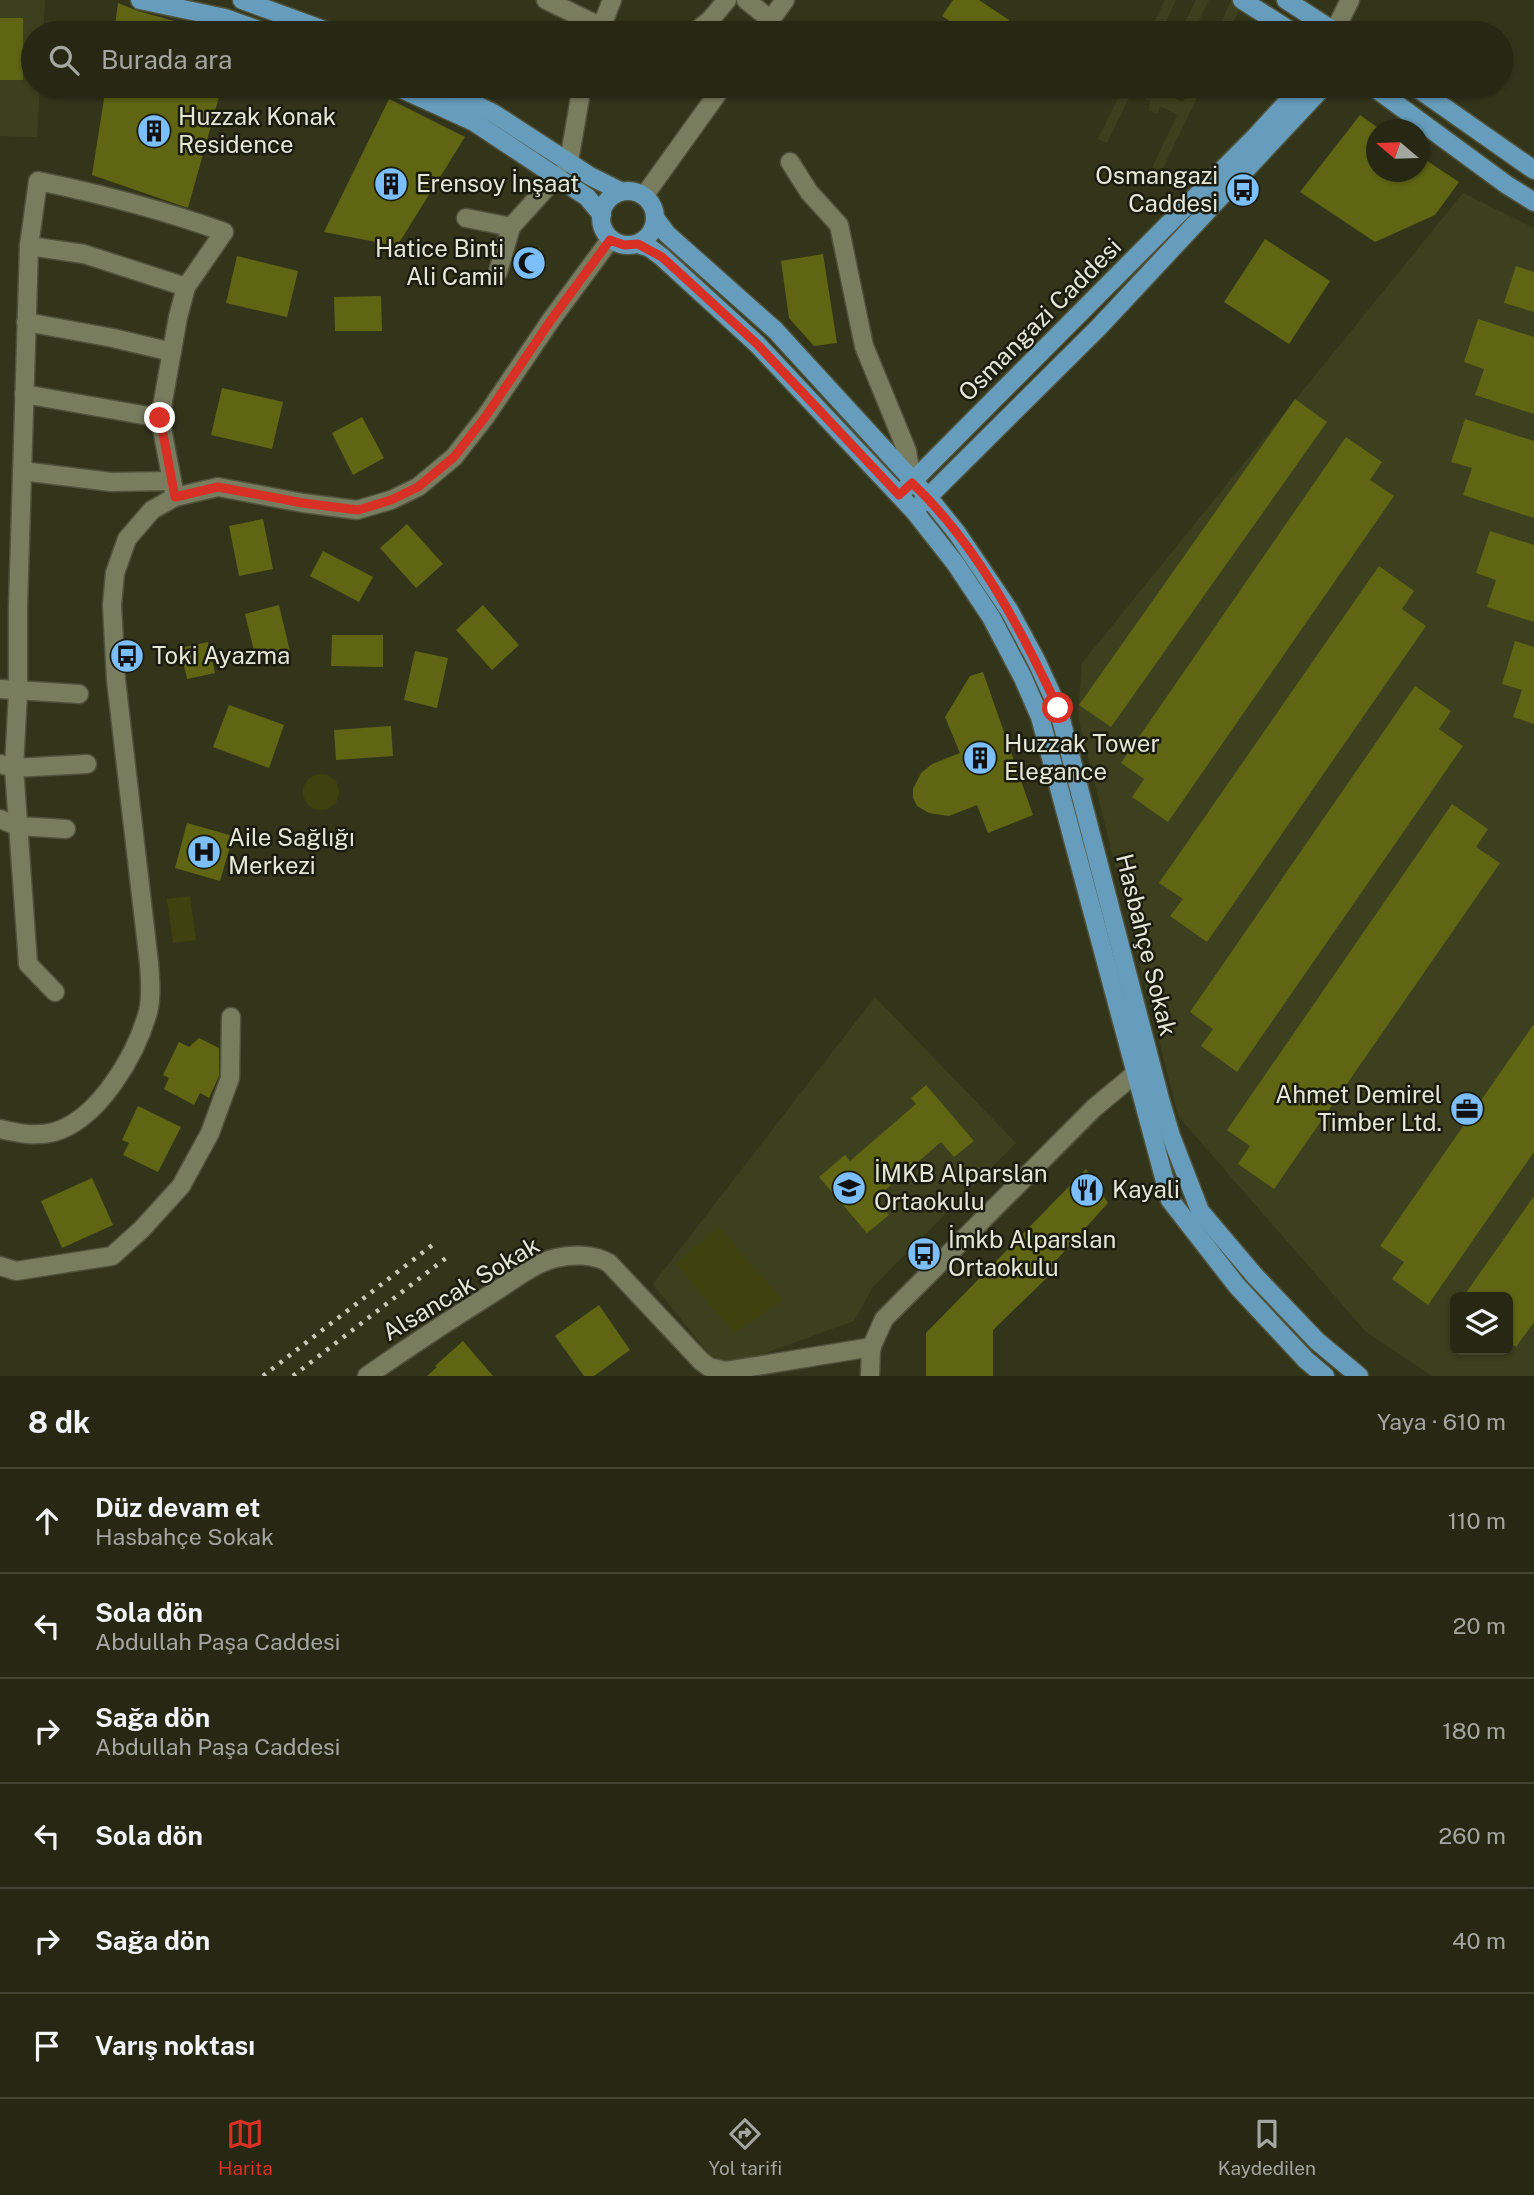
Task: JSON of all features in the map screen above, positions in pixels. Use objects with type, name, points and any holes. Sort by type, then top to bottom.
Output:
[{"type":"main road","points":[[140,0],[233,21]]},
{"type":"main road","points":[[242,0],[299,21]]},
{"type":"main road","points":[[1242,0],[1275,21]]},
{"type":"main road","points":[[1286,0],[1318,21]]},
{"type":"main road","points":[[421,98],[563,168],[590,176],[620,191],[637,192],[644,196],[667,234],[775,330],[905,489]]},
{"type":"main road","points":[[462,98],[493,113],[563,168],[594,203],[610,240],[624,245],[638,244],[662,257],[757,344],[905,489]]},
{"type":"main road","name":"Osmangazi Caddesi","points":[[905,489],[1291,98]]},
{"type":"main road","name":"Osmangazi Caddesi","points":[[914,511],[1099,327],[1313,98]]},
{"type":"main road","points":[[1388,98],[1534,202]]},
{"type":"main road","points":[[1430,98],[1534,170]]},
{"type":"main road","points":[[601,215],[609,199],[620,191]]},
{"type":"main road","points":[[638,244],[650,232],[655,218]]},
{"type":"main road","name":"Hasbahçe Sokak","points":[[905,489],[928,497],[957,533],[1009,610],[1058,708],[1144,1069],[1170,1200],[1237,1286],[1306,1360],[1325,1376]]},
{"type":"main road","name":"Hasbahçe Sokak","points":[[905,489],[914,511],[955,563],[990,617],[1023,678],[1040,717],[1144,1069],[1200,1211],[1255,1276],[1317,1341],[1359,1376]]},
{"type":"street","points":[[546,0],[586,21]]},
{"type":"street","points":[[607,21],[611,0]]},
{"type":"street","points":[[709,21],[727,0]]},
{"type":"street","points":[[746,0],[762,21]]},
{"type":"street","points":[[770,21],[785,0]]},
{"type":"street","points":[[1340,21],[1350,0]]},
{"type":"street","points":[[498,272],[512,227],[563,168],[579,98]]},
{"type":"street","points":[[644,196],[714,98]]},
{"type":"street","points":[[790,162],[809,192],[839,225],[864,346],[907,451],[905,489]]},
{"type":"street","points":[[54,992],[28,964],[8,822],[17,802],[7,766],[18,692],[18,606],[29,246],[38,181],[108,196],[224,233],[186,287],[172,352],[160,418],[174,489]]},
{"type":"street","points":[[466,218],[512,227]]},
{"type":"street","points":[[22,471],[174,489],[218,487],[358,510],[391,500],[418,487],[454,457],[610,240]]},
{"type":"street","points":[[29,246],[84,254],[186,287]]},
{"type":"street","points":[[26,323],[113,338],[172,352]]},
{"type":"street","points":[[24,394],[160,418]]},
{"type":"street","points":[[0,1129],[23,1134],[54,1132],[74,1124],[92,1110],[127,1059],[148,1011],[149,963],[116,680],[113,605],[115,573],[127,539],[174,489]]},
{"type":"street","points":[[0,689],[79,694]]},
{"type":"street","points":[[7,766],[87,764]]},
{"type":"street","points":[[8,822],[66,829]]},
{"type":"street","points":[[0,1266],[16,1270],[112,1256],[181,1186],[210,1133],[230,1078],[231,1017]]},
{"type":"street","points":[[870,1376],[872,1347],[884,1319],[1094,1108],[1144,1069]]},
{"type":"street","name":"Alsancak Sokak","points":[[367,1376],[438,1327],[522,1275],[544,1262],[566,1256],[590,1256],[609,1263],[701,1360],[718,1370],[726,1371],[872,1347]]},
{"type":"shaded area","points":[[0,0],[45,0],[44,21],[21,21],[21,98],[39,98],[37,137],[0,136]]},
{"type":"shaded area","points":[[1165,0],[1176,0],[1166,21],[1155,21]]},
{"type":"shaded area","points":[[1196,0],[1209,0],[1199,21],[1186,21]]},
{"type":"shaded area","points":[[1231,0],[1244,0],[1234,21],[1222,21]]},
{"type":"shaded area","points":[[1118,98],[1129,98],[1107,143],[1098,139]]},
{"type":"shaded area","points":[[1144,98],[1175,98],[1183,102],[1185,98],[1197,98],[1161,172],[1152,168],[1177,115],[1160,106],[1158,113],[1149,111],[1150,101]]},
{"type":"shaded area","points":[[1463,193],[1534,228],[1534,1376],[1432,1376],[1366,1332],[1178,1116],[1078,717],[1082,663]]},
{"type":"shaded area","points":[[321,774],[334,779],[339,792],[334,805],[321,810],[308,805],[303,792],[308,779]]},
{"type":"shaded area","points":[[190,896],[196,940],[173,943],[167,899]]},
{"type":"shaded area","name":"İMKB Alparslan Ortaokulu","points":[[875,997],[1016,1143],[873,1287],[854,1321],[738,1363],[720,1361],[709,1354],[653,1284]]},
{"type":"shaded area","points":[[718,1226],[783,1300],[734,1334],[676,1264]]},
{"type":"building","points":[[953,0],[979,0],[1009,20],[950,21],[942,16]]},
{"type":"building","points":[[118,3],[174,21],[116,21]]},
{"type":"building","points":[[0,18],[23,18],[21,80],[0,80]]},
{"type":"building","name":"Huzzak Konak Residence","points":[[104,98],[219,98],[188,208],[92,175]]},
{"type":"building","name":"Erensoy İnşaat","points":[[389,99],[465,137],[397,246],[324,232]]},
{"type":"building","points":[[1360,115],[1366,119],[1366,182],[1429,182],[1429,162],[1459,182],[1435,215],[1375,242],[1300,192]]},
{"type":"building","points":[[1265,239],[1330,281],[1289,344],[1224,302]]},
{"type":"building","name":"Hatice Binti Ali Camii","points":[[540,248],[547,266],[519,277],[514,258]]},
{"type":"building","points":[[823,254],[837,343],[814,346],[789,318],[781,261]]},
{"type":"building","points":[[237,256],[298,271],[287,317],[226,303]]},
{"type":"building","points":[[1516,266],[1534,272],[1534,312],[1504,303]]},
{"type":"building","points":[[381,296],[382,331],[335,331],[334,297]]},
{"type":"building","points":[[1478,319],[1534,337],[1534,414],[1475,395],[1484,369],[1464,362]]},
{"type":"building","points":[[222,388],[283,402],[272,449],[211,435]]},
{"type":"building","points":[[1295,399],[1327,422],[1111,727],[1079,705]]},
{"type":"building","points":[[362,417],[384,458],[353,475],[332,433]]},
{"type":"building","points":[[1465,419],[1534,441],[1534,518],[1463,495],[1472,468],[1451,462]]},
{"type":"building","points":[[1346,437],[1382,462],[1370,480],[1394,496],[1168,822],[1132,797],[1144,779],[1121,763]]},
{"type":"building","points":[[263,519],[273,569],[239,576],[229,526]]},
{"type":"building","points":[[407,524],[443,564],[416,588],[380,548]]},
{"type":"building","points":[[1490,531],[1534,545],[1534,622],[1487,607],[1496,580],[1476,573]]},
{"type":"building","points":[[323,551],[373,577],[359,602],[310,576]]},
{"type":"building","points":[[1379,566],[1414,591],[1402,609],[1426,626],[1207,942],[1170,916],[1183,899],[1159,883]]},
{"type":"building","points":[[279,605],[291,656],[257,663],[245,614]]},
{"type":"building","points":[[483,605],[519,645],[492,670],[456,630]]},
{"type":"building","points":[[332,635],[383,635],[383,667],[331,666]]},
{"type":"building","points":[[1515,641],[1534,647],[1534,724],[1513,717],[1522,690],[1502,684]]},
{"type":"building","points":[[208,642],[215,673],[187,679],[180,648]]},
{"type":"building","points":[[415,651],[448,658],[437,708],[404,700]]},
{"type":"building","name":"Huzzak Tower Elegance","points":[[983,672],[1033,815],[988,833],[977,805],[949,816],[929,813],[917,806],[913,798],[913,789],[921,773],[932,764],[960,753],[945,717],[970,676]]},
{"type":"building","points":[[1415,686],[1451,711],[1439,729],[1463,746],[1237,1072],[1201,1046],[1213,1029],[1190,1012]]},
{"type":"building","points":[[229,705],[284,725],[269,768],[213,747]]},
{"type":"building","points":[[391,726],[393,756],[336,760],[334,730]]},
{"type":"building","points":[[1452,804],[1488,829],[1476,847],[1500,863],[1274,1189],[1238,1164],[1250,1146],[1227,1130]]},
{"type":"building","name":"Aile Sağlığı Merkezi","points":[[187,823],[233,836],[220,881],[175,868]]},
{"type":"building","points":[[1534,1024],[1534,1152],[1428,1305],[1392,1279],[1404,1262],[1380,1246]]},
{"type":"building","points":[[199,1038],[219,1048],[219,1076],[209,1098],[200,1093],[194,1105],[164,1089],[169,1078],[163,1075],[179,1042],[189,1047]]},
{"type":"building","points":[[926,1085],[974,1141],[954,1157],[941,1142],[875,1199],[889,1215],[867,1233],[819,1177],[845,1155],[850,1161],[916,1104],[911,1098]]},
{"type":"building","points":[[138,1106],[181,1127],[158,1172],[123,1155],[129,1143],[122,1140]]},
{"type":"building","points":[[1086,1169],[1108,1203],[1051,1266],[1055,1270],[993,1330],[993,1376],[926,1376],[926,1333]]},
{"type":"building","points":[[92,1178],[113,1225],[62,1248],[41,1201]]},
{"type":"building","points":[[1534,1196],[1534,1322],[1516,1347],[1513,1345],[1513,1292],[1467,1292]]},
{"type":"building","points":[[599,1305],[630,1350],[594,1376],[584,1376],[555,1336]]},
{"type":"building","points":[[463,1341],[493,1376],[427,1376],[437,1367],[435,1366]]},
{"type":"railway","points":[[263,1376],[435,1243]]},
{"type":"railway","points":[[293,1376],[446,1258]]},
{"type":"place","name":"Huzzak Konak Residence","points":[[154,131]]},
{"type":"place","name":"Erensoy İnşaat","points":[[391,184]]},
{"type":"place","name":"Osmangazi̇ Caddesi̇","points":[[1243,190]]},
{"type":"place","name":"Hatice Binti Ali Camii","points":[[529,263]]},
{"type":"place","name":"Toki Ayazma","points":[[127,656]]},
{"type":"place","name":"Huzzak Tower Elegance","points":[[980,758]]},
{"type":"place","name":"Aile Sağlığı Merkezi","points":[[204,852]]},
{"type":"place","name":"Ahmet Demirel Timber Ltd.","points":[[1467,1109]]},
{"type":"place","name":"İMKB Alparslan Ortaokulu","points":[[849,1188]]},
{"type":"place","name":"Kayali","points":[[1087,1190]]},
{"type":"place","name":"İmkb Alparslan Ortaokulu","points":[[924,1254]]},
{"type":"route","points":[[160,418],[175,497],[218,487],[358,510],[391,500],[418,487],[454,457],[610,240],[624,245],[638,244],[655,251],[757,344],[899,495],[912,483],[928,497],[957,533],[1009,610],[1058,708]]}]
